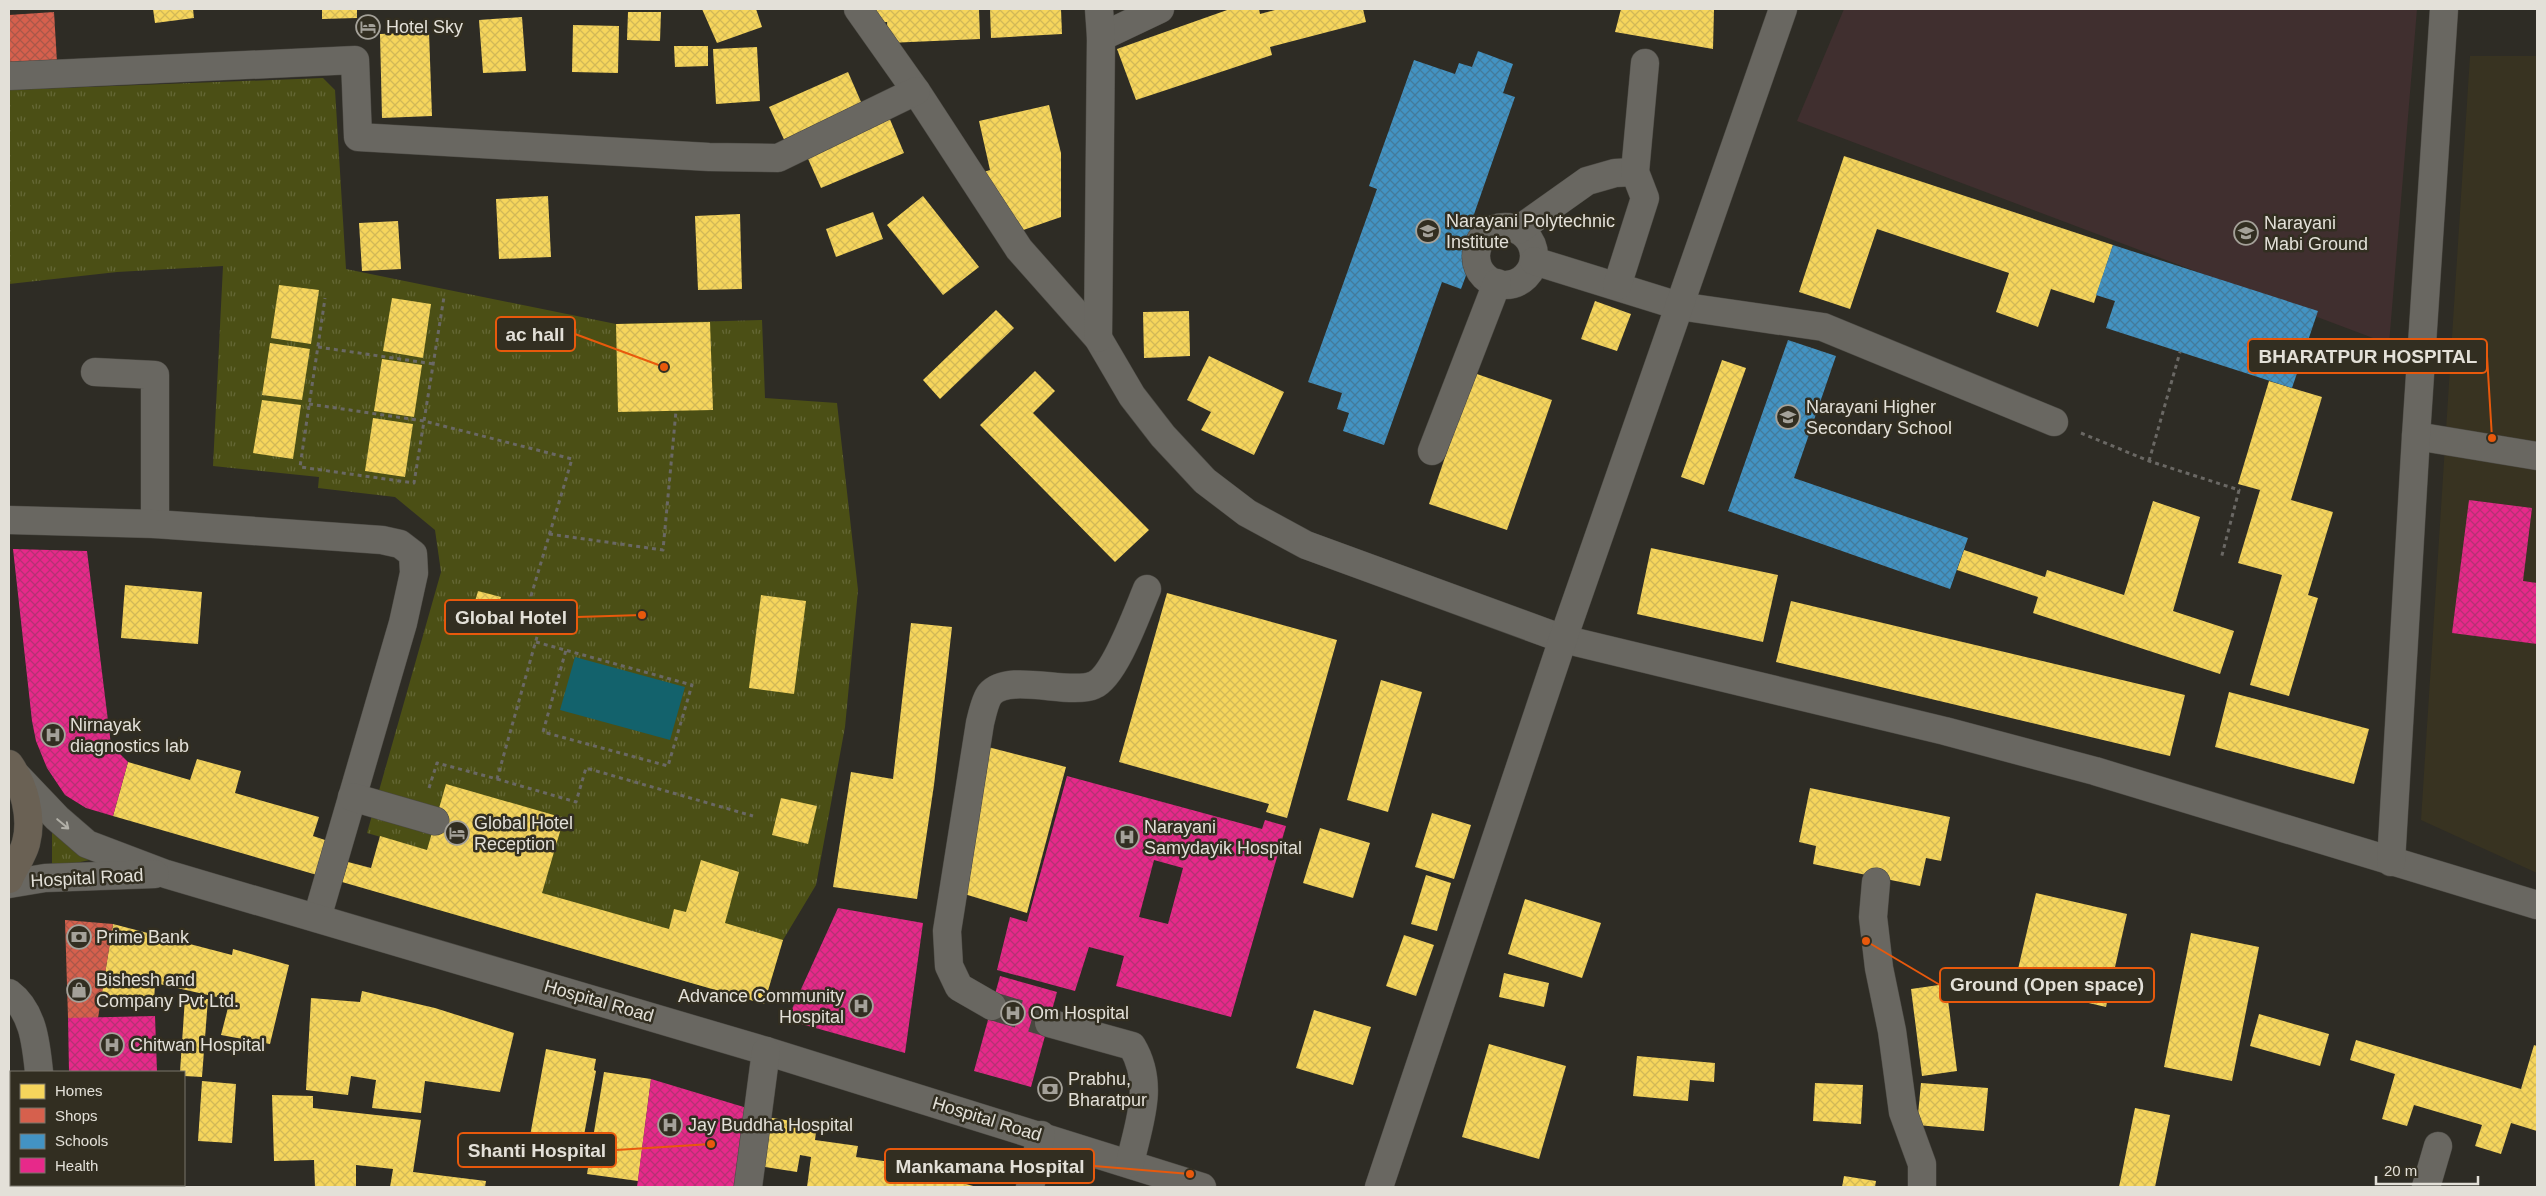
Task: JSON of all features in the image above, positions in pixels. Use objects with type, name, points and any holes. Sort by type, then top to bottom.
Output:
[{"type":"highway","points":[[9,879],[26,842],[28,808],[13,770]]},
{"type":"street","points":[[858,9],[916,91],[1019,249],[1098,338],[1132,396],[1163,436],[1204,481],[1247,513],[1306,545],[1563,639],[1945,731],[2095,771],[2537,905]]},
{"type":"street","points":[[1098,338],[1102,37],[1099,9]]},
{"type":"street","points":[[1102,37],[1160,9]]},
{"type":"street","points":[[1379,1187],[1563,639],[1782,9]]},
{"type":"street","points":[[2391,862],[2444,9]]},
{"type":"street","points":[[9,76],[355,60],[358,137],[758,158],[778,158],[916,91]]},
{"type":"street","points":[[1617,286],[1645,198],[1635,172],[1645,63]]},
{"type":"street","points":[[1518,230],[1587,181],[1615,173],[1635,172]]},
{"type":"street","points":[[1510,227],[1518,230],[1531,243],[1534,261],[1530,269],[1519,281],[1511,284],[1496,283],[1486,277],[1480,270],[1477,261],[1479,244],[1492,230],[1510,227]]},
{"type":"street","points":[[1534,261],[1679,306],[1822,327],[2054,422]]},
{"type":"street","points":[[1432,451],[1496,283]]},
{"type":"street","points":[[95,372],[155,375],[155,524]]},
{"type":"street","points":[[2416,436],[2537,456]]},
{"type":"street","points":[[9,520],[155,524],[382,540],[400,544],[413,554],[414,573],[403,623],[317,918]]},
{"type":"street","points":[[992,1006],[959,987],[949,966],[947,931],[980,723],[990,694],[1001,687],[1025,684],[1078,688],[1094,686],[1104,678],[1119,654],[1147,589]]},
{"type":"street","name":"Hospital Road","points":[[13,770],[57,818],[87,844],[166,874],[766,1051],[1202,1187]]},
{"type":"street","points":[[352,797],[435,821]]},
{"type":"street","name":"Hospital Road","points":[[9,884],[45,878],[166,874]]},
{"type":"street","points":[[1876,882],[1873,917],[1879,968],[1892,1031],[1903,1112],[1922,1164],[1922,1187]]},
{"type":"street","points":[[9,993],[20,1002],[32,1025],[39,1071]]},
{"type":"street","points":[[1049,1023],[1132,1046],[1142,1062],[1146,1088],[1130,1163]]},
{"type":"street","points":[[748,1187],[766,1051]]},
{"type":"street","points":[[1030,1187],[1040,1135]]},
{"type":"street","points":[[2426,1187],[2438,1146]]},
{"type":"path","points":[[325,298],[300,467],[414,483],[444,296]]},
{"type":"path","points":[[318,347],[434,364]]},
{"type":"path","points":[[2149,461],[2180,352]]},
{"type":"path","points":[[309,404],[424,422],[572,458],[531,596],[542,619],[497,779]]},
{"type":"path","points":[[549,534],[663,550],[676,411]]},
{"type":"path","points":[[2054,422],[2149,461],[2239,490],[2221,559]]},
{"type":"path","points":[[536,642],[566,650],[692,685],[668,766],[543,732],[566,650]]},
{"type":"path","points":[[431,782],[437,762],[576,802],[586,768],[753,816]]},
{"type":"shaded area","name":"Narayani Mabi Ground","points":[[1844,9],[2417,9],[2389,344],[1797,121]]},
{"type":"shaded area","points":[[2470,56],[2537,56],[2537,873],[2421,820]]},
{"type":"green space","points":[[323,78],[335,90],[346,269],[616,324],[762,320],[765,398],[837,403],[858,590],[845,727],[816,885],[783,940],[764,1004],[411,902],[426,850],[367,833],[441,572],[435,530],[395,497],[318,488],[319,477],[213,466],[223,266],[117,272],[9,284],[9,90]]},
{"type":"green space","points":[[52,829],[99,858],[52,868]]},
{"type":"water","points":[[575,657],[685,687],[670,740],[560,710]]},
{"type":"building: Homes","points":[[153,9],[193,9],[194,18],[155,23]]},
{"type":"building: Homes","points":[[322,9],[357,9],[357,18],[322,19]]},
{"type":"building: Homes","points":[[702,9],[756,9],[762,27],[717,43]]},
{"type":"building: Homes","points":[[871,9],[979,9],[980,39],[888,43],[887,22],[871,23]]},
{"type":"building: Homes","points":[[990,9],[1061,9],[1062,34],[991,38]]},
{"type":"building: Homes","points":[[1230,9],[1259,9],[1260,14],[1279,9],[1363,9],[1366,22],[1270,47],[1272,55],[1136,100],[1117,49]]},
{"type":"building: Homes","points":[[1621,9],[1714,9],[1713,49],[1615,32]]},
{"type":"building: Homes","points":[[628,12],[661,12],[660,41],[627,40]]},
{"type":"building: Homes","points":[[522,17],[526,71],[483,73],[479,20]]},
{"type":"building: Homes","points":[[573,25],[619,26],[618,73],[572,72]]},
{"type":"building: Homes","points":[[429,32],[432,116],[382,118],[380,34]]},
{"type":"building: Homes","points":[[674,46],[708,46],[708,66],[675,67]]},
{"type":"building: Homes","points":[[757,47],[760,101],[716,104],[713,49]]},
{"type":"building: Homes","points":[[848,72],[865,111],[787,146],[769,107]]},
{"type":"building: Homes","points":[[1049,105],[1061,153],[1061,217],[1012,234],[981,173],[990,170],[979,121]]},
{"type":"building: Homes","points":[[889,117],[904,153],[821,188],[805,152]]},
{"type":"building: Homes","points":[[1844,156],[2113,245],[2094,303],[2051,289],[2038,327],[1996,312],[2009,273],[1877,229],[1850,309],[1799,292]]},
{"type":"building: Homes","points":[[548,196],[551,257],[499,259],[496,199]]},
{"type":"building: Homes","points":[[923,196],[979,267],[943,295],[887,225]]},
{"type":"building: Homes","points":[[873,212],[883,239],[836,257],[826,229]]},
{"type":"building: Homes","points":[[740,214],[742,289],[698,290],[695,216]]},
{"type":"building: Homes","points":[[398,221],[401,269],[362,271],[359,223]]},
{"type":"building: Homes","points":[[279,285],[319,290],[311,344],[271,338]]},
{"type":"building: Homes","points":[[392,298],[431,304],[423,358],[383,351]]},
{"type":"building: Homes","points":[[1595,301],[1631,314],[1617,351],[1581,339]]},
{"type":"building: Homes","points":[[996,310],[1014,328],[940,399],[923,380]]},
{"type":"building: Homes","points":[[1189,311],[1190,356],[1144,358],[1143,312]]},
{"type":"building: Homes","points":[[710,322],[713,410],[618,412],[616,324]]},
{"type":"building: Homes","points":[[270,343],[310,349],[302,400],[262,395]]},
{"type":"building: Homes","points":[[1209,356],[1284,392],[1254,455],[1201,430],[1211,412],[1187,400]]},
{"type":"building: Homes","points":[[382,359],[422,365],[414,417],[374,411]]},
{"type":"building: Homes","points":[[1722,360],[1746,368],[1704,485],[1681,477]]},
{"type":"building: Homes","points":[[1035,371],[1055,391],[1033,413],[1149,530],[1115,562],[980,425]]},
{"type":"building: Homes","points":[[1474,373],[1552,400],[1507,530],[1429,504]]},
{"type":"building: Homes","points":[[2269,381],[2322,397],[2291,500],[2333,512],[2308,595],[2318,598],[2289,696],[2250,685],[2282,575],[2238,563],[2260,490],[2238,484]]},
{"type":"building: Homes","points":[[262,400],[301,405],[293,459],[253,453]]},
{"type":"building: Homes","points":[[373,418],[413,424],[405,477],[365,471]]},
{"type":"building: Homes","points":[[2153,501],[2200,517],[2173,611],[2234,631],[2220,674],[2033,613],[2038,597],[1957,570],[1964,550],[2045,577],[2047,570],[2124,595]]},
{"type":"building: Homes","points":[[1651,548],[1778,575],[1763,642],[1637,614]]},
{"type":"building: Homes","points":[[125,585],[202,592],[198,644],[121,638]]},
{"type":"building: Homes","points":[[478,591],[501,597],[494,621],[471,615]]},
{"type":"building: Homes","points":[[1167,593],[1337,640],[1287,818],[1266,812],[1269,804],[1119,762]]},
{"type":"building: Homes","points":[[761,595],[806,601],[794,694],[749,688]]},
{"type":"building: Homes","points":[[1791,601],[2185,695],[2170,756],[1776,662]]},
{"type":"building: Homes","points":[[911,623],[952,627],[934,785],[917,899],[833,887],[851,772],[893,779]]},
{"type":"building: Homes","points":[[1381,680],[1422,692],[1388,812],[1347,800]]},
{"type":"building: Homes","points":[[2229,692],[2369,729],[2354,784],[2215,747]]},
{"type":"building: Homes","points":[[988,747],[1066,767],[1027,913],[961,893]]},
{"type":"building: Homes","points":[[197,759],[241,771],[235,793],[319,817],[313,836],[328,841],[317,875],[113,816],[128,762],[190,780]]},
{"type":"building: Homes","points":[[446,784],[564,818],[542,893],[669,929],[674,909],[686,912],[701,860],[739,872],[725,923],[783,940],[764,1004],[342,882],[348,862],[371,868],[380,836],[427,850]]},
{"type":"building: Homes","points":[[1810,788],[1950,817],[1941,861],[1926,858],[1920,886],[1813,864],[1816,846],[1799,842]]},
{"type":"building: Homes","points":[[781,798],[817,806],[808,844],[772,835]]},
{"type":"building: Homes","points":[[1432,813],[1471,825],[1454,879],[1415,867]]},
{"type":"building: Homes","points":[[1320,828],[1370,843],[1353,898],[1303,883]]},
{"type":"building: Homes","points":[[1426,875],[1451,883],[1437,931],[1411,924]]},
{"type":"building: Homes","points":[[2036,893],[2127,914],[2106,1007],[2014,986]]},
{"type":"building: Homes","points":[[1525,899],[1601,923],[1582,978],[1508,954]]},
{"type":"building: Homes","points":[[113,924],[232,955],[233,949],[289,965],[270,1044],[221,1035],[230,1000],[155,983],[154,1002],[101,998]]},
{"type":"building: Homes","points":[[2191,933],[2259,947],[2232,1081],[2164,1067]]},
{"type":"building: Homes","points":[[1404,935],[1434,945],[1416,996],[1386,986]]},
{"type":"building: Homes","points":[[1504,973],[1549,983],[1544,1007],[1499,997]]},
{"type":"building: Homes","points":[[1946,984],[1957,1071],[1922,1076],[1911,989]]},
{"type":"building: Homes","points":[[362,991],[435,1008],[514,1033],[500,1092],[425,1081],[421,1113],[372,1108],[376,1080],[351,1076],[348,1095],[306,1090],[311,998],[360,1002]]},
{"type":"building: Homes","points":[[185,998],[208,999],[202,1077],[185,1076],[185,1071],[180,1071]]},
{"type":"building: Homes","points":[[1314,1010],[1371,1027],[1353,1085],[1296,1068]]},
{"type":"building: Homes","points":[[2259,1014],[2329,1034],[2320,1066],[2250,1046]]},
{"type":"building: Homes","points":[[2356,1040],[2521,1089],[2534,1045],[2537,1046],[2537,1131],[2511,1123],[2501,1154],[2475,1146],[2482,1125],[2414,1105],[2407,1126],[2382,1119],[2395,1074],[2350,1060]]},
{"type":"building: Homes","points":[[1489,1044],[1566,1066],[1539,1159],[1462,1137]]},
{"type":"building: Homes","points":[[546,1049],[596,1059],[594,1070],[596,1071],[582,1146],[530,1136]]},
{"type":"building: Homes","points":[[1637,1056],[1715,1063],[1714,1082],[1690,1080],[1688,1101],[1633,1096]]},
{"type":"building: Homes","points":[[604,1072],[651,1079],[638,1181],[587,1174]]},
{"type":"building: Homes","points":[[202,1081],[236,1084],[232,1143],[198,1141]]},
{"type":"building: Homes","points":[[1815,1083],[1863,1085],[1861,1124],[1813,1121]]},
{"type":"building: Homes","points":[[1921,1083],[1988,1088],[1984,1131],[1917,1125]]},
{"type":"building: Homes","points":[[272,1095],[313,1096],[313,1108],[421,1120],[413,1172],[486,1181],[485,1187],[390,1187],[393,1169],[356,1165],[356,1187],[315,1187],[314,1160],[274,1161]]},
{"type":"building: Homes","points":[[2135,1108],[2170,1115],[2155,1187],[2119,1187]]},
{"type":"building: Homes","points":[[766,1117],[817,1125],[815,1140],[858,1146],[856,1157],[925,1167],[924,1173],[977,1187],[807,1187],[811,1157],[800,1155],[797,1172],[759,1166]]},
{"type":"building: Homes","points":[[1844,1176],[1876,1181],[1875,1187],[1842,1187]]},
{"type":"building: Homes","points":[[80,1186],[141,1186],[141,1187]]},
{"type":"building: Shops","points":[[54,12],[57,62],[9,65],[9,15]]},
{"type":"building: Shops","points":[[65,920],[113,924],[98,1018],[68,1018]]},
{"type":"building: Schools","points":[[1478,51],[1513,64],[1503,93],[1515,97],[1472,220],[1485,224],[1461,289],[1442,282],[1384,445],[1343,431],[1349,413],[1337,409],[1342,393],[1308,382],[1377,189],[1369,186],[1414,60],[1455,74],[1459,63],[1472,67]]},
{"type":"building: Schools","points":[[2113,245],[2318,311],[2292,388],[2106,328],[2115,301],[2096,295]]},
{"type":"building: Schools","name":"Narayani Higher Secondary School","points":[[1788,340],[1836,356],[1794,478],[1968,538],[1950,589],[1728,511]]},
{"type":"building: Health","points":[[2469,500],[2532,508],[2523,581],[2537,583],[2537,644],[2452,633]]},
{"type":"building: Health","points":[[13,549],[87,551],[111,745],[128,762],[113,816],[86,808],[65,795],[47,768],[36,741],[32,721]]},
{"type":"building: Health","points":[[1067,776],[1262,829],[1265,820],[1286,826],[1231,1017],[1116,986],[1124,956],[1089,947],[1075,991],[997,970],[1010,917],[1027,922]],"holes":[[[1154,860],[1183,868],[1168,924],[1139,917]]]},
{"type":"building: Health","points":[[838,908],[923,923],[905,1053],[787,1020]]},
{"type":"building: Health","points":[[1000,976],[1057,992],[1031,1087],[974,1071]]},
{"type":"building: Health","name":"Chitwan Hospital","points":[[155,1016],[157,1071],[69,1071],[68,1018]]},
{"type":"building: Health","points":[[651,1079],[747,1108],[736,1187],[637,1187]]},
{"type":"tunnel","points":[[992,1006],[1049,1023]]},
{"type":"place","name":"Hotel Sky","points":[[368,27]]},
{"type":"place","name":"Narayani Polytechnic Institute","points":[[1428,231]]},
{"type":"place","name":"Narayani Mabi Ground","points":[[2246,233]]},
{"type":"place","name":"ac hall","points":[[664,367]]},
{"type":"place","name":"Narayani Higher Secondary School","points":[[1788,417]]},
{"type":"place","name":"BHARATPUR HOSPITAL","points":[[2492,438]]},
{"type":"place","name":"Global Hotel","points":[[642,615]]},
{"type":"place","name":"Nirnayak diagnostics lab","points":[[53,735]]},
{"type":"place","name":"Global Hotel Reception","points":[[457,833]]},
{"type":"place","name":"Narayani Samydayik Hospital","points":[[1127,837]]},
{"type":"place","name":"Prime Bank","points":[[79,937]]},
{"type":"place","name":"Ground (Open space)","points":[[1866,941]]},
{"type":"place","name":"Bishesh and Company Pvt Ltd.","points":[[79,990]]},
{"type":"place","name":"Advance Community Hospital","points":[[861,1006]]},
{"type":"place","name":"Om Hospital","points":[[1013,1013]]},
{"type":"place","name":"Chitwan Hospital","points":[[112,1045]]},
{"type":"place","name":"Prabhu, Bharatpur","points":[[1050,1089]]},
{"type":"place","name":"Jay Buddha Hospital","points":[[670,1125]]},
{"type":"place","name":"Shanti Hospital","points":[[711,1144]]},
{"type":"place","name":"Mankamana Hospital","points":[[1190,1174]]}]
